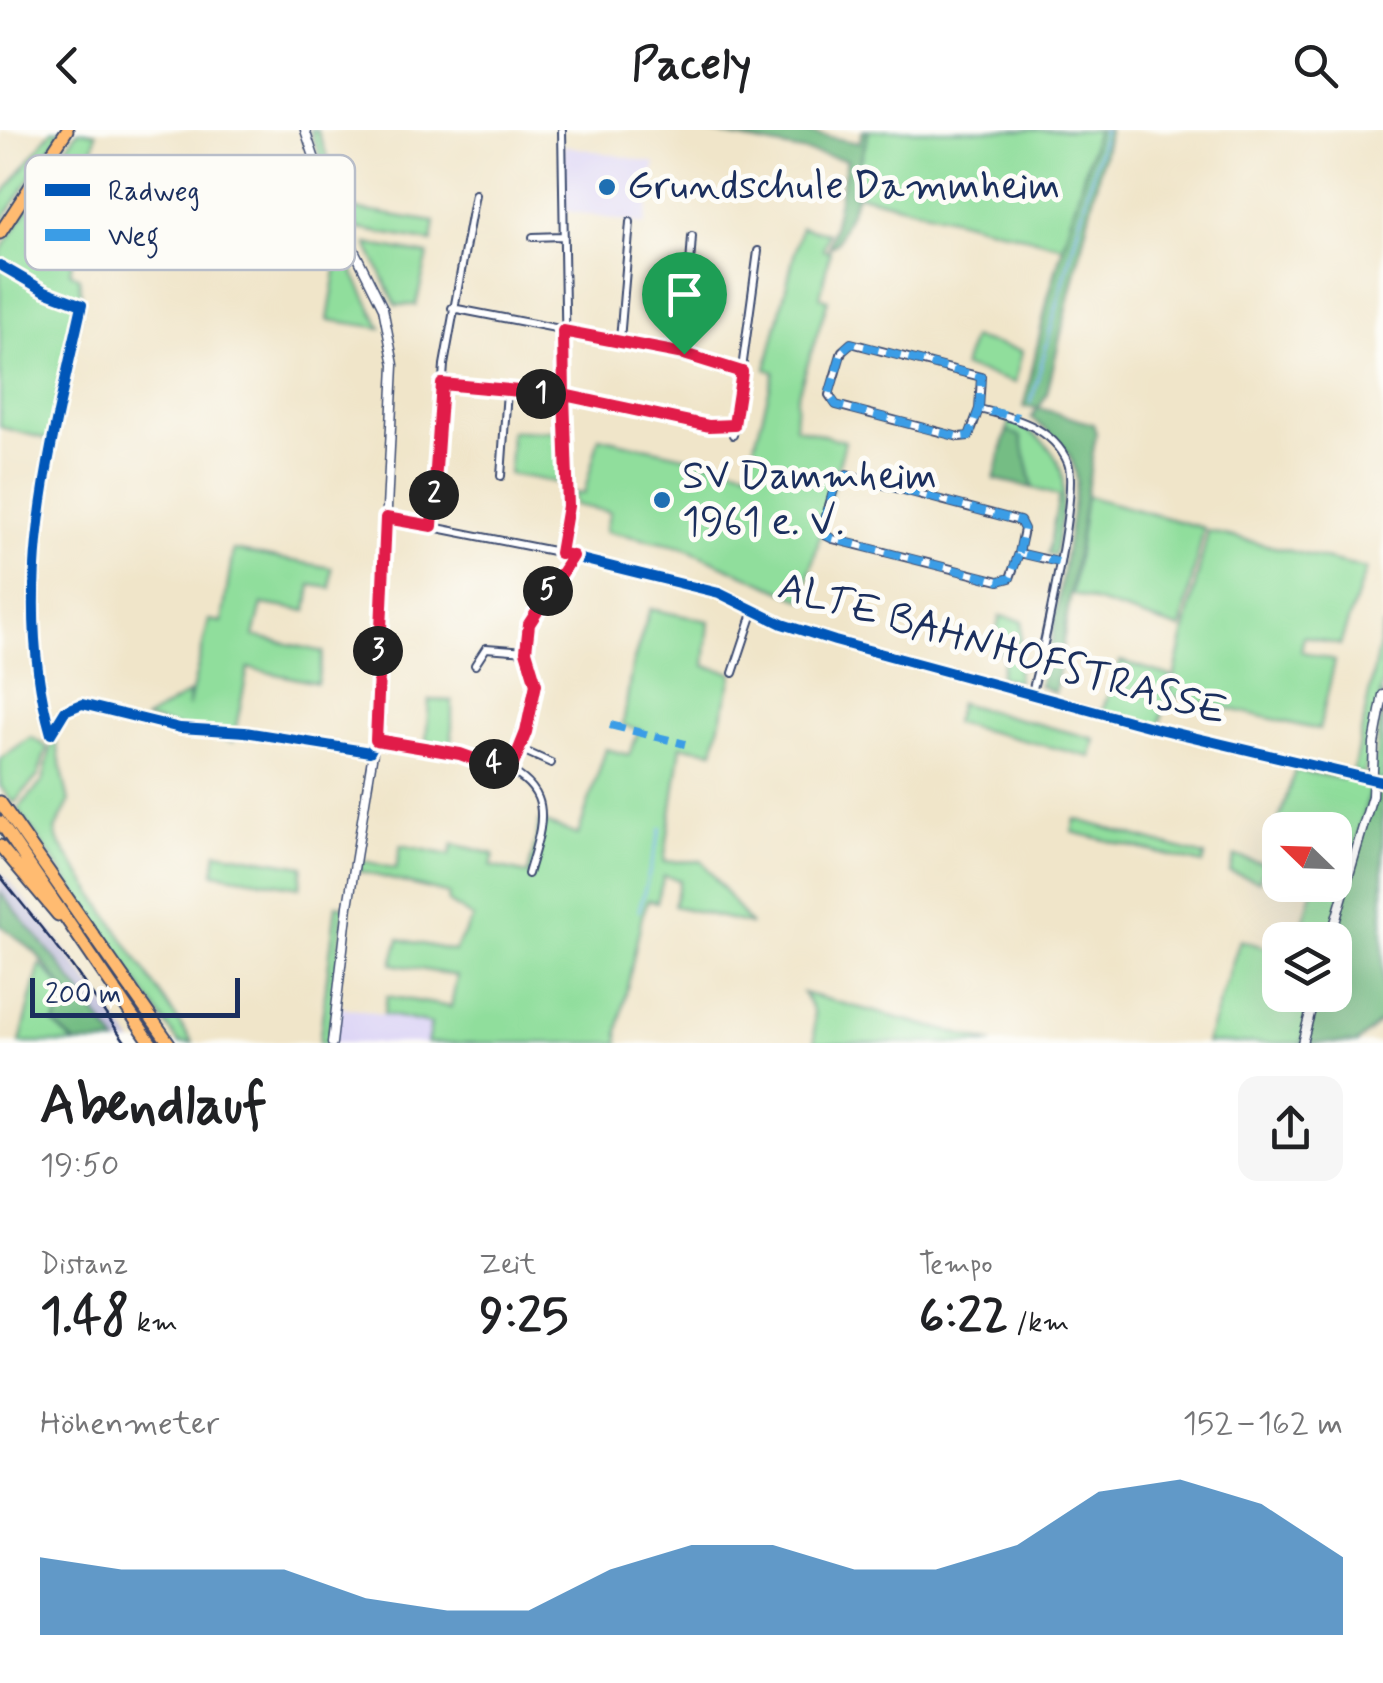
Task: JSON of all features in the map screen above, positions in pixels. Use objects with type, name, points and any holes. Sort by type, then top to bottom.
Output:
[{"type":"highway","points":[[51,155],[67,130]]},
{"type":"highway","points":[[0,233],[25,195]]},
{"type":"highway","points":[[0,802],[169,1043]]},
{"type":"highway","points":[[0,822],[151,1043]]},
{"type":"highway","points":[[0,846],[91,952]]},
{"type":"street","points":[[305,130],[313,155]]},
{"type":"street","points":[[560,553],[568,506],[562,130]]},
{"type":"street","points":[[432,526],[442,384],[452,308],[475,194]]},
{"type":"street","points":[[620,340],[630,222]]},
{"type":"street","points":[[533,237],[562,236]]},
{"type":"street","points":[[684,354],[692,236]]},
{"type":"street","points":[[733,435],[758,252]]},
{"type":"street","points":[[332,1043],[348,906],[376,740],[395,378],[389,329],[355,256]]},
{"type":"street","points":[[452,308],[684,354],[742,372]]},
{"type":"street","points":[[851,343],[981,377],[979,409],[969,436],[959,438],[836,406],[829,395],[842,351],[851,343]]},
{"type":"street","points":[[442,384],[564,395],[709,426],[734,425]]},
{"type":"street","points":[[502,476],[507,390]]},
{"type":"street","points":[[979,409],[1018,417],[1052,442],[1068,465],[1070,483],[1058,562],[1032,692]]},
{"type":"street","points":[[847,476],[1020,521],[1024,526],[1019,553],[1011,576],[1002,581],[833,540],[824,534],[822,526],[836,482],[847,476]]},
{"type":"street","name":"ALTE BAHNHOFSTRASSE","points":[[386,518],[560,553],[718,593],[822,638],[1159,729],[1373,780]]},
{"type":"street","points":[[1019,553],[1058,562]]},
{"type":"street","points":[[510,772],[520,749],[536,684],[526,651],[534,611],[573,556]]},
{"type":"street","points":[[733,673],[754,610]]},
{"type":"street","points":[[476,665],[486,648],[526,651]]},
{"type":"street","points":[[1335,922],[1373,780],[1374,744],[1383,695]]},
{"type":"street","points":[[376,740],[460,754],[510,772],[534,791],[541,808],[528,874]]},
{"type":"street","points":[[520,749],[551,764]]},
{"type":"street","points":[[1302,1043],[1310,1012]]},
{"type":"shaded area","name":"Grundschule Dammheim","points":[[563,145],[655,163],[645,225],[563,210]]},
{"type":"shaded area","points":[[0,871],[51,931],[133,1043],[117,1043],[59,963],[0,892]]},
{"type":"shaded area","points":[[337,1006],[431,1024],[427,1043],[332,1043]]},
{"type":"green space","points":[[52,130],[62,130],[46,155],[33,155]]},
{"type":"green space","points":[[78,130],[96,133],[92,155],[62,155]]},
{"type":"green space","points":[[310,130],[317,130],[327,155],[319,155]]},
{"type":"green space","points":[[697,130],[795,130],[859,143],[863,130],[869,130],[852,192],[857,196],[837,242],[829,248],[847,160]]},
{"type":"green space","points":[[869,130],[1097,130],[1063,246],[852,193]]},
{"type":"green space","points":[[1097,130],[1109,130],[1047,393],[1039,408],[1093,424],[1096,433],[1055,693],[1039,685],[1052,639],[1077,481],[1067,452],[1031,418],[1038,408],[1024,407],[1048,297]]},
{"type":"green space","points":[[25,165],[25,186],[0,224],[0,198]]},
{"type":"green space","points":[[355,209],[435,222],[432,242],[359,229]]},
{"type":"green space","points":[[25,213],[25,270],[70,270],[79,278],[82,305],[50,440],[0,427],[0,252]]},
{"type":"green space","points":[[801,227],[828,233],[823,250],[830,251],[820,297],[828,300],[797,397],[795,427],[845,441],[803,600],[681,547],[605,531],[610,512],[575,505],[574,493],[584,494],[599,437],[748,470],[774,372],[766,369]]},
{"type":"green space","points":[[367,244],[428,255],[416,305],[396,305]]},
{"type":"green space","points":[[336,270],[352,270],[381,328],[328,320]]},
{"type":"green space","points":[[972,338],[1022,351],[1015,383],[963,367]]},
{"type":"green space","points":[[1010,420],[1048,447],[1062,476],[1054,555],[1048,554],[1059,496],[1033,488],[1021,438],[1007,431]]},
{"type":"green space","points":[[1007,430],[1021,437],[1033,488],[994,479]]},
{"type":"green space","points":[[511,431],[560,431],[560,483],[509,474]]},
{"type":"green space","points":[[1086,496],[1204,528],[1181,629],[1072,594]]},
{"type":"green space","points":[[1208,531],[1366,569],[1340,645],[1304,636],[1301,651],[1335,661],[1319,730],[1170,695]]},
{"type":"green space","points":[[233,550],[332,568],[331,588],[311,585],[307,611],[262,604],[254,636],[323,652],[317,683],[248,668],[233,742],[146,719],[189,693],[188,708],[209,620],[222,622]]},
{"type":"green space","points":[[650,609],[709,621],[705,666],[733,673],[713,751],[681,746],[664,862],[702,861],[750,924],[674,906],[680,880],[664,876],[657,902],[648,900],[642,916],[619,1043],[427,1043],[431,1024],[384,1014],[387,996],[451,1007],[457,976],[392,964],[399,939],[454,951],[473,918],[448,902],[449,894],[359,871],[361,860],[396,869],[401,845],[450,855],[453,844],[494,854],[491,866],[528,874],[540,821],[578,835],[606,749],[629,755],[639,730],[623,725],[632,666]]},
{"type":"green space","points":[[1000,616],[1022,621],[1017,682],[999,677],[1004,658],[994,639]]},
{"type":"green space","points":[[1383,625],[1383,681],[1364,774],[1353,772]]},
{"type":"green space","points":[[1120,661],[1171,676],[1159,729],[1101,714]]},
{"type":"green space","points":[[1383,694],[1383,782],[1374,780],[1352,860],[1352,812],[1282,812],[1295,770],[1342,779],[1344,774],[1373,779]]},
{"type":"green space","points":[[429,700],[452,701],[452,748],[426,743]]},
{"type":"green space","points":[[959,703],[1095,739],[1091,757],[954,723]]},
{"type":"green space","points":[[54,733],[69,802],[55,830],[58,841],[193,1043],[179,1043],[18,809],[43,781]]},
{"type":"green space","points":[[31,737],[47,747],[38,776],[14,803],[0,786],[0,759]]},
{"type":"green space","points":[[1373,780],[1383,782],[1383,1019],[1357,1043],[1302,1043],[1310,1012],[1352,1012],[1352,922],[1335,922],[1340,902],[1352,902],[1352,858]]},
{"type":"green space","points":[[1075,819],[1205,856],[1203,864],[1072,832]]},
{"type":"green space","points":[[217,852],[303,866],[300,887],[214,873]]},
{"type":"green space","points":[[1235,856],[1262,863],[1259,881],[1230,872]]},
{"type":"green space","points":[[0,892],[59,963],[117,1043],[75,1043],[54,1024],[68,994],[35,952],[0,925]]},
{"type":"green space","points":[[1309,902],[1340,902],[1335,922],[1303,922]]},
{"type":"green space","points":[[336,905],[344,906],[328,1043],[319,1043]]},
{"type":"green space","points":[[1240,940],[1262,947],[1262,1012],[1310,1012],[1302,1043],[1206,1043]]},
{"type":"green space","points":[[40,964],[68,994],[54,1024],[75,1043],[20,1043]]},
{"type":"green space","points":[[803,993],[993,1043],[815,1043],[814,1011]]},
{"type":"waterway","points":[[1031,403],[1104,130]]},
{"type":"waterway","points":[[639,911],[661,828]]},
{"type":"railway","points":[[0,876],[72,966],[126,1043]]},
{"type":"marked path","points":[[979,409],[981,377],[851,343],[842,351],[829,395],[836,405],[959,437],[969,436],[979,409],[1018,417]]},
{"type":"marked path","points":[[1019,553],[1024,529],[1020,521],[847,475],[836,482],[823,526],[823,534],[833,539],[999,581],[1010,578],[1019,553],[1058,562]]},
{"type":"marked path","points":[[610,725],[685,744]]},
{"type":"cycle path","points":[[0,265],[45,291],[82,305],[48,465],[35,572],[39,680],[51,734]]},
{"type":"cycle path","points":[[51,734],[65,711],[82,704],[180,728],[245,732],[370,752],[376,740],[427,747],[479,758],[511,772],[536,684],[526,651],[529,624],[573,557],[719,593],[782,624],[835,641],[1155,728],[1383,782]]},
{"type":"place","name":"Grundschule Dammheim","points":[[607,187]]},
{"type":"place","name":"SV Dammheim 1961 e. V.","points":[[662,500]]},
{"type":"route","points":[[684,354],[563,331],[564,395],[442,384],[432,526],[386,518],[376,740],[460,754],[510,772],[526,732],[536,684],[526,651],[529,624],[539,603],[573,556],[560,553],[568,506],[564,395],[709,426],[734,425],[742,372],[684,354]]}]
